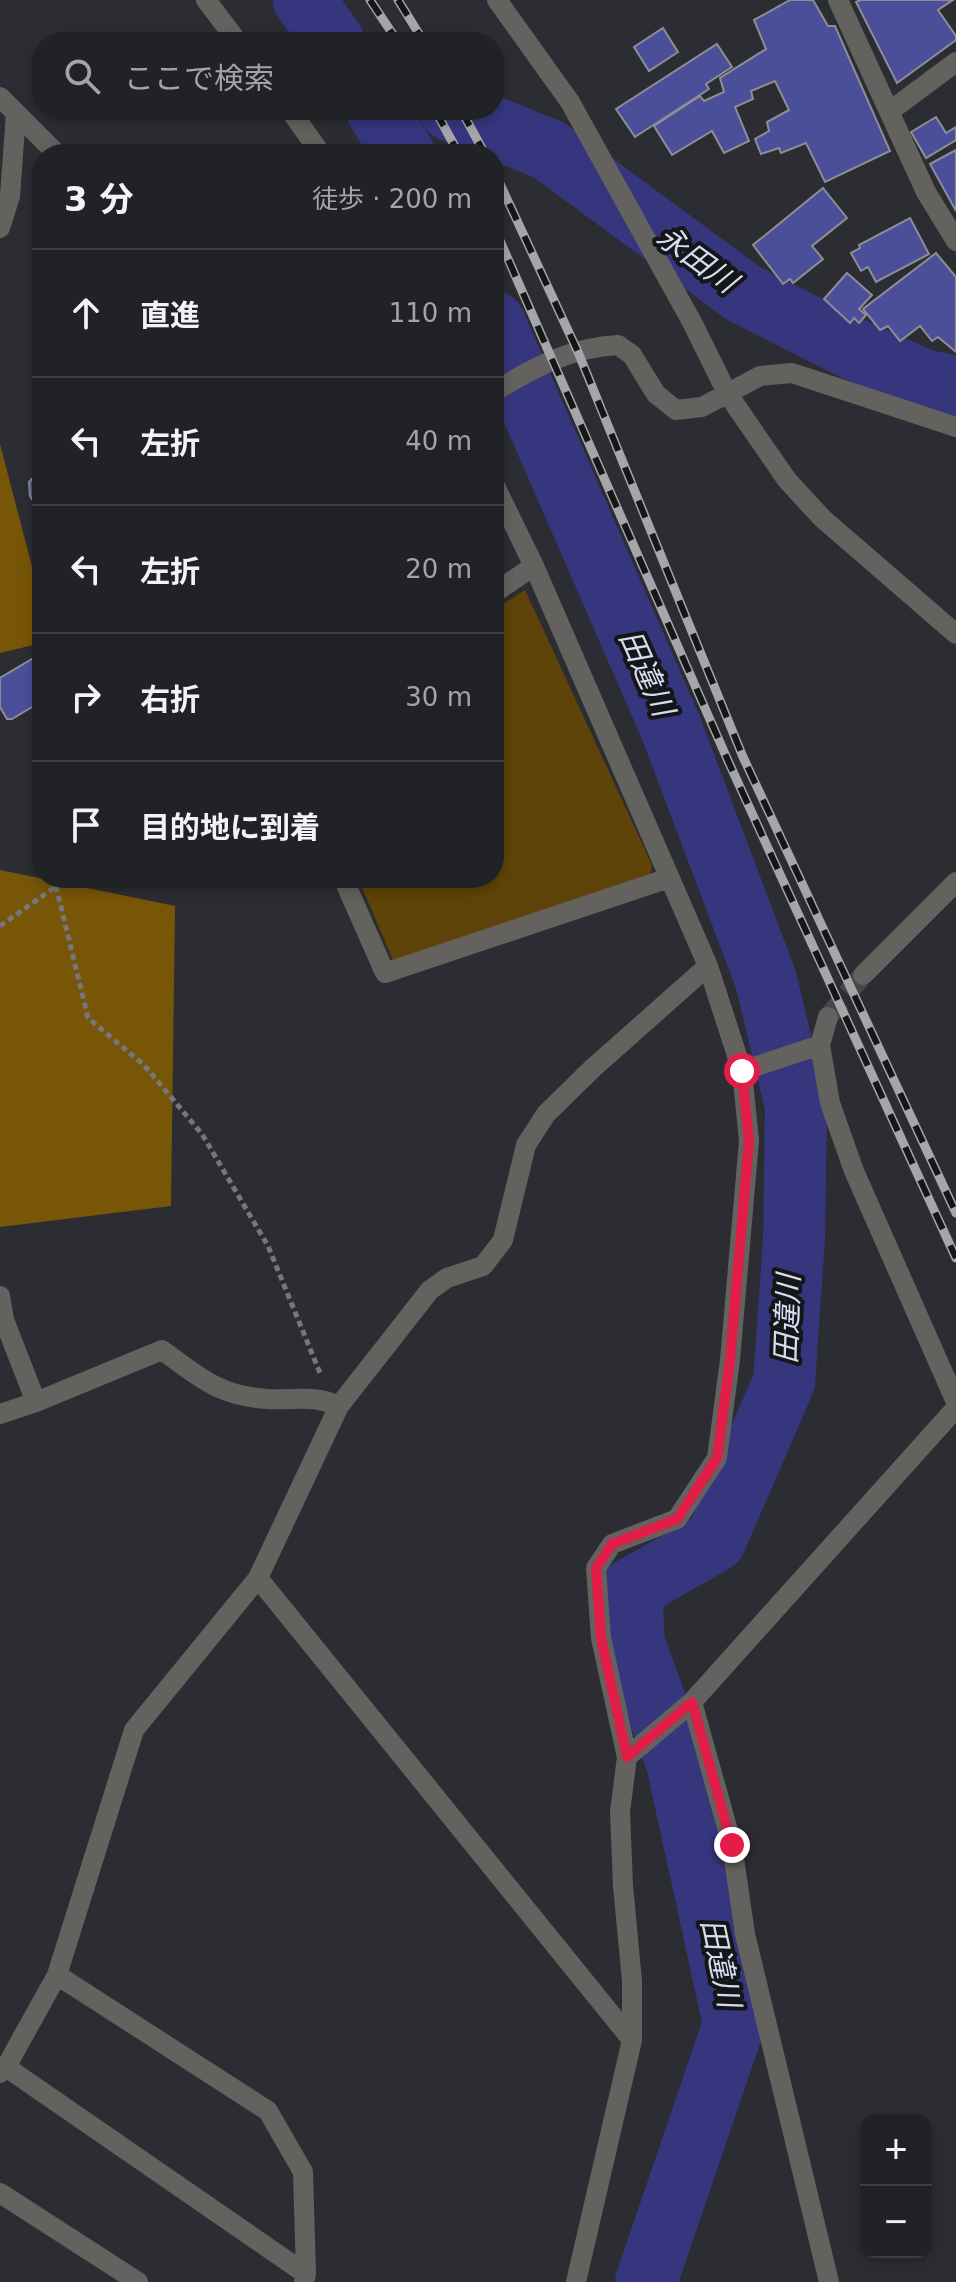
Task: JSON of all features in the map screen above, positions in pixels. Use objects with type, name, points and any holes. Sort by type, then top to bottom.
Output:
[{"type":"street","points":[[206,0],[230,32]]},
{"type":"street","points":[[497,0],[570,102],[693,324],[727,393],[787,480],[822,518],[956,634]]},
{"type":"street","points":[[838,0],[926,192],[956,241]]},
{"type":"street","points":[[890,111],[956,62]]},
{"type":"street","points":[[0,97],[47,144]]},
{"type":"street","points":[[0,228],[10,196],[16,113]]},
{"type":"street","points":[[297,120],[314,144]]},
{"type":"street","points":[[504,386],[534,367],[598,346],[618,345],[632,355],[656,394],[676,410],[702,407],[760,376],[792,373],[956,427]]},
{"type":"street","points":[[504,504],[534,566],[708,966],[742,1071],[749,1141],[730,1360],[717,1458],[677,1519],[612,1544],[596,1568],[601,1638],[627,1757],[620,1812],[632,1981],[632,2040],[576,2282]]},
{"type":"street","points":[[504,586],[534,566]]},
{"type":"street","points":[[347,888],[385,973],[669,878]]},
{"type":"street","points":[[863,975],[956,882]]},
{"type":"street","points":[[305,2278],[3,2070],[57,1975],[134,1730],[258,1578],[330,1402],[430,1290],[447,1278],[483,1266],[503,1240],[526,1145],[546,1114],[708,966]]},
{"type":"street","points":[[627,1757],[692,1702],[956,1405],[854,1171],[830,1103],[820,1045],[828,1017]]},
{"type":"street","points":[[742,1071],[820,1045]]},
{"type":"street","points":[[0,1296],[4,1320],[36,1402]]},
{"type":"street","points":[[0,1414],[162,1350],[215,1389],[265,1399],[330,1402]]},
{"type":"street","points":[[258,1578],[632,2040]]},
{"type":"street","points":[[692,1702],[732,1845],[745,1934],[829,2282]]},
{"type":"street","points":[[57,1975],[268,2111],[303,2172],[305,2278]]},
{"type":"street","points":[[0,2193],[138,2282]]},
{"type":"path","points":[[0,926],[53,888]]},
{"type":"path","points":[[56,888],[88,1018],[144,1065],[202,1134],[268,1246],[330,1402]]},
{"type":"shaded area","points":[[0,444],[32,567],[32,645],[0,653]]},
{"type":"shaded area","points":[[525,590],[652,865],[650,876],[393,960],[362,888],[504,888],[504,604]]},
{"type":"shaded area","points":[[0,870],[32,877],[32,888],[88,888],[175,906],[171,1206],[0,1227]]},
{"type":"building","points":[[790,0],[813,0],[828,26],[835,26],[890,151],[825,182],[806,143],[781,153],[779,148],[761,154],[755,139],[769,131],[767,122],[789,110],[775,81],[751,91],[753,99],[735,107],[749,141],[724,153],[712,131],[672,155],[654,126],[700,96],[704,101],[724,92],[720,78],[766,49],[754,20]]},
{"type":"building","points":[[953,0],[938,10],[956,40],[897,83],[856,2]]},
{"type":"building","points":[[663,28],[678,52],[649,71],[634,47]]},
{"type":"building","points":[[717,44],[732,67],[706,84],[709,89],[635,137],[616,109]]},
{"type":"building","points":[[936,117],[946,133],[956,127],[956,140],[926,158],[911,132]]},
{"type":"building","points":[[956,150],[956,211],[930,164]]},
{"type":"building","points":[[823,188],[847,218],[812,246],[823,259],[793,283],[790,279],[783,284],[753,245]]},
{"type":"building","points":[[910,218],[929,254],[876,282],[868,267],[861,271],[851,253],[860,248],[859,245]]},
{"type":"building","points":[[936,253],[956,277],[956,352],[938,337],[932,341],[920,326],[900,341],[888,326],[880,330],[863,309]]},
{"type":"building","points":[[847,273],[872,295],[859,309],[866,315],[859,323],[854,318],[850,323],[824,299]]},
{"type":"building","points":[[32,479],[32,499],[30,496],[29,482]]},
{"type":"building","points":[[32,659],[32,707],[7,719],[0,707],[0,678]]},
{"type":"waterway","name":"永田川","points":[[304,0],[327,32]]},
{"type":"waterway","name":"田違川","points":[[383,120],[398,144]]},
{"type":"waterway","name":"永田川","points":[[475,120],[549,150],[743,293],[847,346],[923,380],[956,387]]},
{"type":"waterway","name":"田違川","points":[[504,345],[671,728],[766,980],[796,1106],[794,1240],[784,1382],[715,1541],[631,1589],[634,1643],[677,1763],[734,2024],[646,2282]]},
{"type":"tunnel","points":[[828,1017],[863,975]]},
{"type":"railway","points":[[370,0],[391,32]]},
{"type":"railway","points":[[398,0],[418,32]]},
{"type":"railway","points":[[440,120],[454,144]]},
{"type":"railway","points":[[466,120],[480,144]]},
{"type":"railway","points":[[504,193],[578,352],[743,757],[956,1213]]},
{"type":"railway","points":[[504,250],[729,763],[956,1258]]},
{"type":"route","points":[[732,1845],[692,1702],[627,1757],[601,1638],[596,1568],[612,1544],[677,1519],[717,1458],[730,1360],[749,1141],[742,1071]]}]
